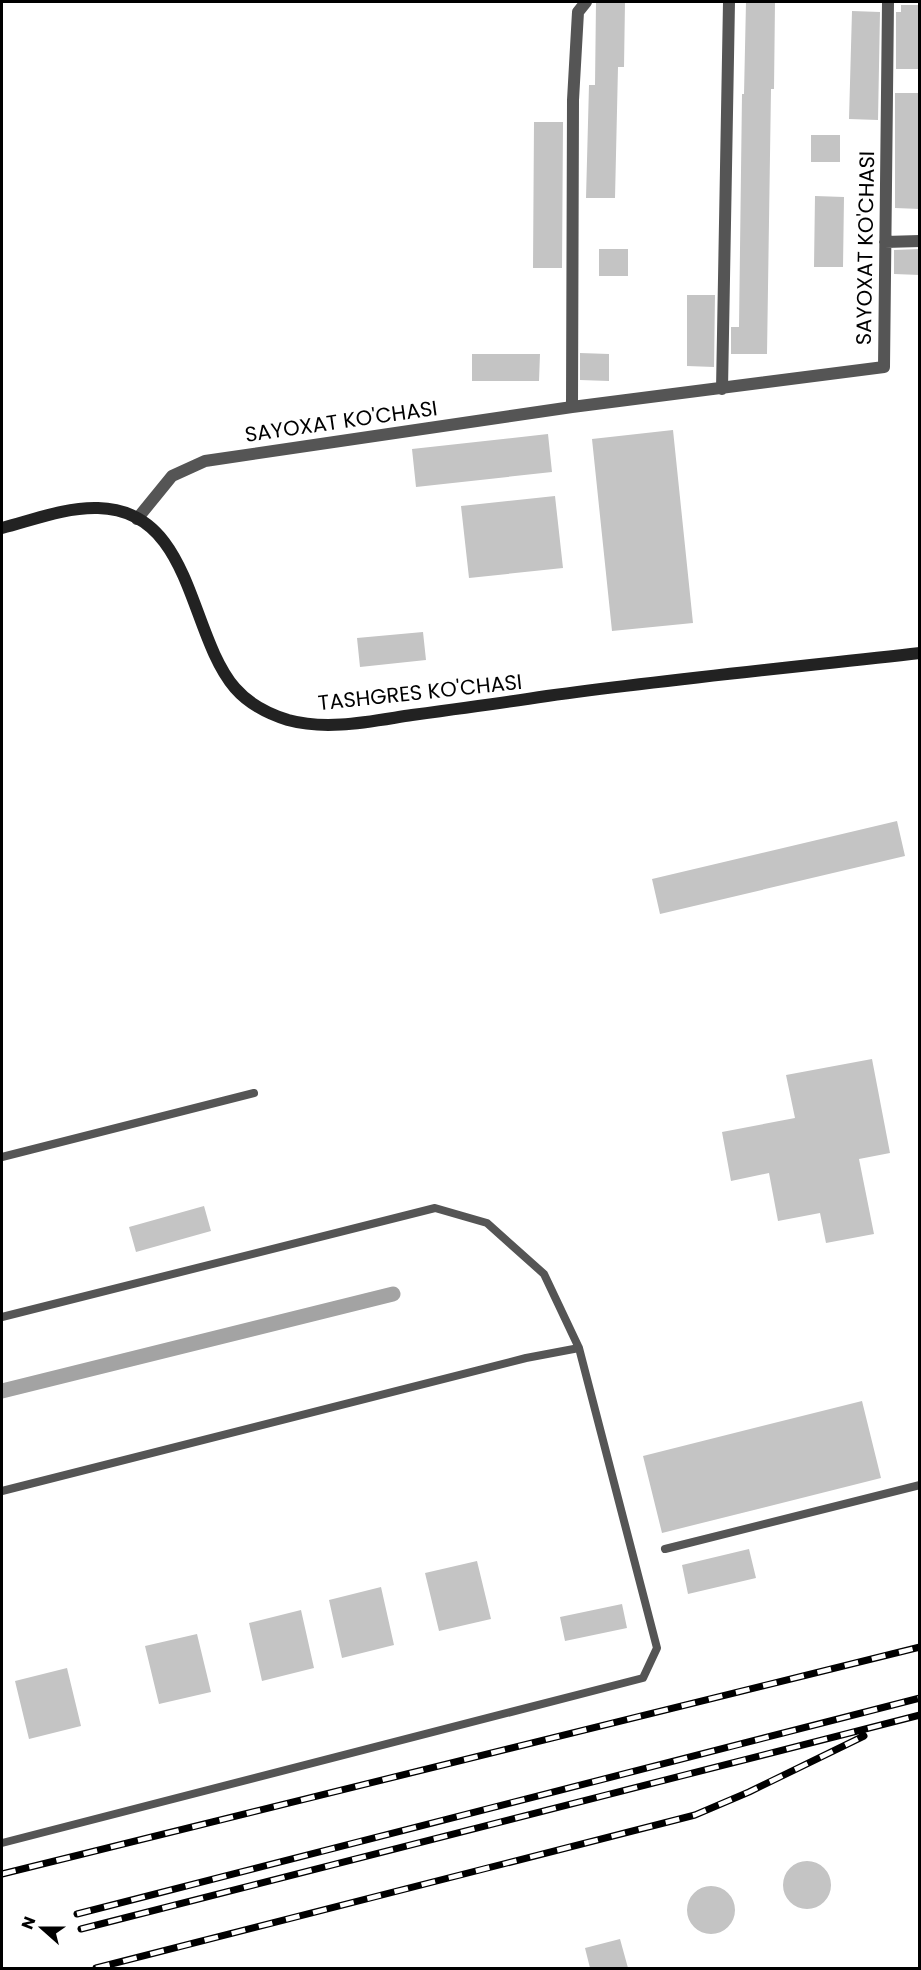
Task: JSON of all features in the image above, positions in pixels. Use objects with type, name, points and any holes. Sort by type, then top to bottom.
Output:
[{"type":"main road","name":"TASHGRES KO'CHASI","points":[[2,528],[62,512],[91,508],[119,511],[137,519],[158,535],[173,554],[217,660],[237,690],[268,712],[306,723],[349,724],[595,690],[920,653]]},
{"type":"street","points":[[572,407],[573,99],[578,12],[586,2]]},
{"type":"street","points":[[722,389],[729,2]]},
{"type":"street","name":"SAYOXAT KO'CHASI","points":[[137,519],[172,476],[205,461],[572,407],[884,367],[888,2]]},
{"type":"street","points":[[885,242],[920,241]]},
{"type":"lane","points":[[2,1157],[254,1093]]},
{"type":"lane","points":[[2,1317],[435,1208],[487,1223],[544,1274],[579,1348],[657,1648],[643,1678],[2,1843]]},
{"type":"lane","points":[[2,1491],[526,1358],[579,1348]]},
{"type":"lane","points":[[665,1549],[920,1485]]},
{"type":"building","points":[[596,2],[625,2],[624,67],[618,67],[615,198],[586,198],[589,85],[595,85]]},
{"type":"building","points":[[746,2],[775,2],[774,89],[771,89],[767,354],[731,354],[731,327],[739,327],[742,94],[744,94]]},
{"type":"building","points":[[901,5],[920,5],[920,69],[896,69],[896,12],[901,12]]},
{"type":"building","points":[[852,11],[880,12],[878,120],[849,119]]},
{"type":"building","points":[[895,93],[920,93],[920,209],[895,208]]},
{"type":"building","points":[[534,122],[563,122],[562,268],[533,268]]},
{"type":"building","points":[[811,135],[840,135],[840,162],[811,162]]},
{"type":"building","points":[[815,196],[844,197],[843,267],[814,267]]},
{"type":"building","points":[[599,249],[628,249],[628,276],[599,276]]},
{"type":"building","points":[[920,249],[920,275],[894,274],[894,250]]},
{"type":"building","points":[[687,295],[715,295],[714,367],[687,366]]},
{"type":"building","points":[[580,353],[609,354],[609,381],[580,380]]},
{"type":"building","points":[[472,354],[540,354],[539,381],[472,381]]},
{"type":"building","points":[[673,430],[693,623],[612,631],[592,439]]},
{"type":"building","points":[[548,434],[552,472],[416,487],[412,449]]},
{"type":"building","points":[[555,496],[563,568],[469,578],[461,506]]},
{"type":"building","points":[[423,632],[426,660],[360,667],[357,638]]},
{"type":"building","points":[[897,821],[905,856],[660,914],[652,879]]},
{"type":"building","points":[[872,1059],[890,1153],[859,1159],[874,1234],[826,1243],[820,1213],[778,1221],[769,1173],[731,1181],[722,1132],[795,1118],[786,1075]]},
{"type":"building","points":[[204,1206],[211,1231],[136,1252],[129,1227]]},
{"type":"building","points":[[862,1401],[881,1478],[662,1533],[643,1456]]},
{"type":"building","points":[[749,1549],[756,1578],[688,1594],[682,1565]]},
{"type":"building","points":[[477,1561],[491,1619],[439,1631],[425,1573]]},
{"type":"building","points":[[381,1587],[394,1645],[342,1658],[329,1600]]},
{"type":"building","points":[[622,1604],[627,1628],[565,1641],[560,1617]]},
{"type":"building","points":[[301,1610],[314,1668],[262,1681],[249,1623]]},
{"type":"building","points":[[197,1634],[211,1692],[159,1704],[145,1646]]},
{"type":"building","points":[[67,1668],[81,1726],[29,1739],[15,1681]]},
{"type":"building","points":[[807,1861],[824,1868],[831,1885],[824,1902],[807,1909],[790,1902],[783,1885],[790,1868]]},
{"type":"building","points":[[711,1886],[728,1893],[735,1910],[728,1927],[711,1934],[694,1927],[687,1910],[694,1893]]},
{"type":"building","points":[[620,1939],[628,1968],[590,1968],[585,1948]]},
{"type":"waterway","points":[[2,1391],[393,1294]]},
{"type":"railway","points":[[2,1874],[920,1647]]},
{"type":"railway","points":[[77,1914],[920,1698]]},
{"type":"railway","points":[[81,1929],[920,1715]]},
{"type":"railway","points":[[96,1968],[695,1815],[749,1792],[864,1736]]}]
